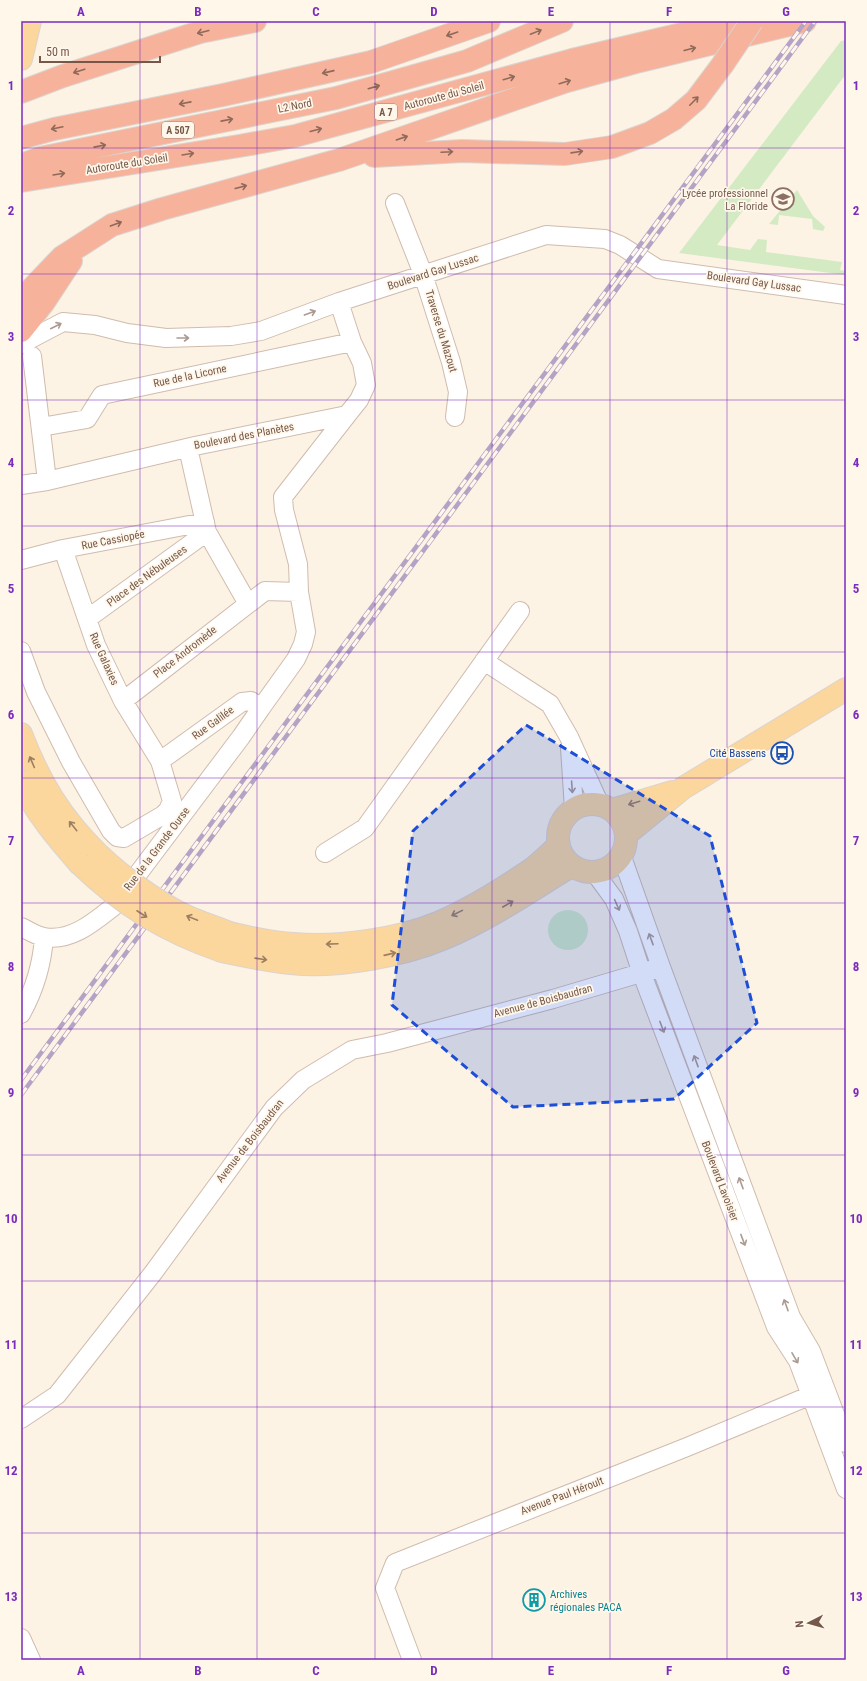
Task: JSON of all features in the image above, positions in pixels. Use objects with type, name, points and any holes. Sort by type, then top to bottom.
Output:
[{"type":"highway","points":[[21,92],[63,76],[200,32],[255,21]]},
{"type":"highway","name":"A 507","points":[[21,138],[54,129],[223,95],[371,62],[489,21]]},
{"type":"highway","name":"Autoroute du Soleil","points":[[21,181],[295,136],[572,60],[682,34],[746,21]]},
{"type":"highway","points":[[339,160],[389,155],[462,152],[566,154],[612,147],[650,133],[674,119],[696,100],[723,64],[752,21]]},
{"type":"highway","points":[[21,300],[62,257],[112,225],[162,209],[339,160],[564,82],[640,61],[805,21]]},
{"type":"highway","name":"L2 Nord","points":[[21,164],[40,158],[336,98],[467,61],[560,22]]},
{"type":"highway","points":[[21,331],[44,302],[83,244]]},
{"type":"main road","points":[[21,58],[30,21]]},
{"type":"main road","points":[[627,834],[683,788],[846,689]]},
{"type":"main road","points":[[21,734],[35,769],[30,794],[79,863],[98,881],[125,902],[147,917],[193,941],[225,942],[256,939],[295,944],[346,943],[407,932],[439,922],[467,908],[533,868],[559,845]]},
{"type":"main road","points":[[606,807],[622,820],[627,834],[626,846],[622,857],[610,868],[595,873],[582,872],[571,866],[563,856],[559,845],[559,831],[564,818],[574,809],[587,804],[606,807],[683,788]]},
{"type":"main road","points":[[30,794],[77,831],[113,868],[163,903],[187,916],[225,942],[252,958],[292,963],[324,964],[375,958],[410,950],[445,938],[479,921],[571,866]]},
{"type":"street","name":"Traverse du Mazout","points":[[395,203],[423,274],[451,362],[458,392],[455,416]]},
{"type":"street","name":"Boulevard Gay Lussac","points":[[26,350],[63,322],[95,325],[127,333],[166,338],[231,336],[261,331],[339,302],[546,235],[605,239],[620,245],[658,269],[846,295]]},
{"type":"street","points":[[261,708],[296,659],[304,644],[306,632],[299,592],[298,564],[284,510],[283,497],[359,400],[366,385],[362,363],[352,342],[339,302]]},
{"type":"street","name":"Rue de la Licorne","points":[[41,427],[87,420],[102,395],[352,342]]},
{"type":"street","points":[[26,350],[41,427],[47,481]]},
{"type":"street","name":"Boulevard des Planètes","points":[[21,485],[47,481],[188,448],[347,415]]},
{"type":"street","points":[[188,448],[206,527],[248,604]]},
{"type":"street","name":"Rue Cassiopée","points":[[21,560],[63,549],[206,527]]},
{"type":"street","name":"Place des Nébuleuses","points":[[87,619],[206,527]]},
{"type":"street","name":"Rue Galaxies","points":[[63,549],[96,645],[123,700],[160,761]]},
{"type":"street","name":"Place Andromède","points":[[123,700],[265,591],[299,592]]},
{"type":"street","points":[[325,853],[365,828],[520,611]]},
{"type":"street","points":[[21,651],[36,692],[72,762],[101,815],[111,831],[117,837],[124,838],[168,810],[172,801],[160,761]]},
{"type":"street","points":[[484,660],[550,704],[606,807]]},
{"type":"street","name":"Rue Galilée","points":[[160,761],[242,702],[251,701],[261,708]]},
{"type":"street","name":"Rue de la Grande Ourse","points":[[21,927],[44,937],[60,937],[88,928],[113,907],[241,737],[261,708]]},
{"type":"street","points":[[569,737],[574,809]]},
{"type":"street","name":"Boulevard Lavoisier","points":[[622,857],[661,967],[791,1317],[811,1351],[818,1393],[846,1489]]},
{"type":"street","name":"Boulevard Lavoisier","points":[[595,873],[614,899],[628,931],[642,974],[776,1327],[818,1393],[846,1443]]},
{"type":"street","points":[[21,1014],[32,995],[42,958],[44,937]]},
{"type":"street","name":"Avenue de Boisbaudran","points":[[21,1419],[57,1395],[153,1273],[274,1108],[303,1080],[352,1050],[387,1043],[642,974],[661,967]]},
{"type":"street","name":"Avenue Paul Héroult","points":[[412,1660],[385,1588],[395,1563],[687,1447],[818,1393]]},
{"type":"street","points":[[21,1638],[31,1660]]},
{"type":"highlighted area","points":[[526,725],[710,836],[757,1023],[674,1099],[513,1107],[392,1005],[413,831]]},
{"type":"green space","points":[[846,40],[846,74],[717,245],[750,250],[758,239],[767,240],[766,252],[842,262],[840,270],[846,271],[846,275],[679,253],[841,41]]},
{"type":"green space","points":[[797,190],[813,216],[825,227],[823,231],[813,229],[812,219],[779,215],[778,225],[769,224]]},
{"type":"green space","points":[[568,910],[576,912],[582,916],[586,922],[588,930],[586,938],[582,944],[576,948],[568,950],[560,948],[554,944],[550,938],[548,930],[550,922],[554,916],[560,912]]},
{"type":"railway","points":[[21,1080],[806,21]]},
{"type":"railway","points":[[21,1095],[815,21]]},
{"type":"place","name":"Lycée professionnel La Floride","points":[[783,199]]},
{"type":"place","name":"Cité Bassens","points":[[782,753]]},
{"type":"place","name":"Archives régionales PACA","points":[[534,1600]]}]
